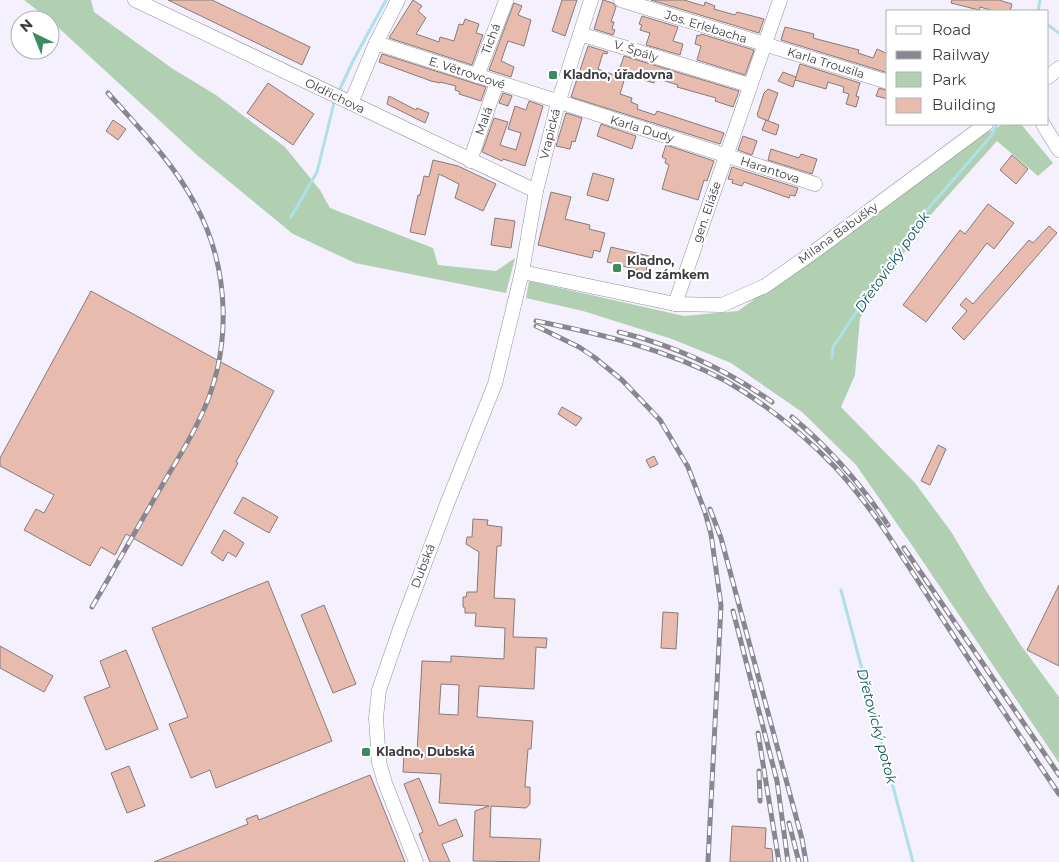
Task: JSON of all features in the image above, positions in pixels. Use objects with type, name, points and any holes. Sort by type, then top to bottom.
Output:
[{"type":"street","name":"Oldřichova","points":[[135,0],[536,191]]},
{"type":"street","points":[[351,103],[376,43],[398,0]]},
{"type":"street","name":"Vrapická","points":[[522,272],[536,191],[558,103],[591,0]]},
{"type":"street","name":"Jos. Erlebacha","points":[[621,0],[764,45]]},
{"type":"street","name":"gen. Eliáše","points":[[676,304],[780,0]]},
{"type":"street","name":"Tichá","points":[[477,76],[506,1]]},
{"type":"street","name":"V. Špály","points":[[580,34],[749,86]]},
{"type":"street","name":"E. Větrovcové","points":[[376,43],[558,103]]},
{"type":"street","name":"Karla Trousila","points":[[764,45],[886,81]]},
{"type":"street","points":[[1049,76],[1059,68]]},
{"type":"street","name":"Malá","points":[[470,161],[497,82]]},
{"type":"street","name":"Karla Dudy","points":[[558,103],[726,155]]},
{"type":"street","name":"Milana Babušky","points":[[676,304],[722,305],[765,286],[985,125]]},
{"type":"street","points":[[1044,125],[1059,150]]},
{"type":"street","name":"Harantova","points":[[726,155],[815,184]]},
{"type":"street","points":[[522,272],[676,304]]},
{"type":"street","name":"Dubská","points":[[416,862],[378,762],[376,718],[379,690],[400,629],[495,384],[522,272]]},
{"type":"green space","points":[[24,0],[91,0],[94,12],[173,69],[216,95],[285,147],[320,190],[330,208],[433,248],[438,265],[496,271],[515,258],[506,293],[355,263],[293,234],[198,156],[60,29],[60,10],[37,10]]},
{"type":"green space","points":[[1002,125],[1022,125],[1053,163],[1038,176],[997,141],[927,219],[860,318],[855,375],[841,407],[915,483],[952,533],[1020,644],[1059,697],[1059,763],[856,465],[802,412],[731,363],[672,339],[583,311],[526,298],[529,281],[684,316],[738,311],[984,134]]},
{"type":"building","points":[[168,0],[212,0],[310,47],[302,65]]},
{"type":"building","points":[[413,0],[422,6],[418,11],[426,18],[416,34],[439,42],[440,37],[454,41],[459,24],[463,25],[465,19],[479,24],[476,33],[483,35],[472,65],[389,38]]},
{"type":"building","points":[[562,0],[577,0],[565,36],[552,31]]},
{"type":"building","points":[[603,0],[613,3],[616,7],[611,22],[614,22],[612,29],[615,30],[613,35],[594,29]]},
{"type":"building","points":[[651,0],[684,0],[704,6],[705,2],[715,6],[714,9],[735,15],[737,12],[764,19],[759,33]]},
{"type":"building","points":[[952,0],[999,0],[1012,4],[1010,10],[990,10],[980,7],[979,10],[951,3]]},
{"type":"building","points":[[514,3],[522,6],[518,15],[531,20],[524,46],[508,41],[501,61],[514,67],[511,77],[489,70]]},
{"type":"building","points":[[642,16],[678,27],[673,41],[683,44],[680,55],[646,45],[650,33],[640,30],[642,25],[639,24]]},
{"type":"building","points":[[785,27],[814,34],[813,38],[859,50],[858,53],[873,58],[877,49],[886,53],[886,72],[781,40]]},
{"type":"building","points":[[701,34],[754,50],[745,75],[697,60],[701,46],[695,44],[697,35],[700,36]]},
{"type":"building","points":[[588,46],[608,52],[607,54],[603,53],[598,69],[617,76],[624,56],[739,91],[733,107],[715,101],[716,98],[677,87],[678,85],[655,79],[654,83],[644,80],[645,76],[627,71],[620,94],[632,98],[631,102],[638,105],[637,109],[655,115],[657,111],[724,133],[720,144],[571,97]]},
{"type":"building","points":[[382,54],[486,87],[481,101],[459,94],[460,92],[455,90],[456,86],[431,81],[379,62]]},
{"type":"building","points":[[800,64],[860,83],[856,96],[859,97],[856,107],[846,104],[849,94],[843,92],[844,87],[828,82],[826,89],[795,80]]},
{"type":"building","points":[[783,72],[796,77],[793,87],[778,81]]},
{"type":"building","points":[[268,83],[314,114],[293,145],[247,113]]},
{"type":"building","points":[[879,88],[886,90],[886,98],[876,96]]},
{"type":"building","points":[[768,89],[778,93],[768,121],[757,115],[764,93]]},
{"type":"building","points":[[503,93],[512,96],[508,106],[499,103]]},
{"type":"building","points":[[389,96],[416,110],[417,108],[429,113],[425,123],[387,104]]},
{"type":"building","points":[[529,101],[543,106],[525,166],[503,159],[502,161],[482,152],[494,118],[508,122],[500,145],[516,150],[521,133],[508,129],[515,106],[526,110]]},
{"type":"building","points":[[566,113],[582,118],[575,142],[572,141],[570,149],[556,146]]},
{"type":"building","points":[[113,120],[126,129],[118,140],[106,131]]},
{"type":"building","points":[[766,120],[779,125],[776,135],[762,130]]},
{"type":"building","points":[[601,124],[636,136],[632,149],[597,136]]},
{"type":"building","points":[[743,136],[757,141],[752,155],[738,150]]},
{"type":"building","points":[[666,145],[714,161],[707,181],[704,180],[698,200],[662,189],[669,165],[665,163],[666,159],[662,157]]},
{"type":"building","points":[[771,149],[799,158],[801,154],[817,159],[812,174],[768,160]]},
{"type":"building","points":[[1012,155],[1028,169],[1016,184],[1000,170]]},
{"type":"building","points":[[433,160],[458,166],[496,184],[483,211],[455,198],[459,184],[439,174],[425,235],[410,232],[424,176],[429,177]]},
{"type":"building","points":[[732,167],[798,188],[795,196],[790,195],[789,198],[744,182],[742,186],[732,183],[733,180],[728,179]]},
{"type":"building","points":[[593,173],[614,179],[608,201],[587,195]]},
{"type":"building","points":[[551,192],[571,197],[565,219],[590,225],[589,229],[605,233],[600,252],[594,250],[592,258],[538,245]]},
{"type":"building","points":[[988,204],[1014,223],[994,249],[987,243],[926,322],[903,305],[960,230],[965,234]]},
{"type":"building","points":[[495,218],[515,221],[511,248],[491,245]]},
{"type":"building","points":[[1049,226],[1057,233],[964,340],[952,328],[967,311],[960,305],[966,298],[973,304],[1029,240],[1033,243]]},
{"type":"building","points":[[611,247],[649,256],[646,272],[607,262]]},
{"type":"building","points":[[91,291],[274,391],[236,462],[238,463],[182,566],[126,534],[115,555],[101,547],[90,566],[24,530],[36,509],[44,513],[54,495],[0,466],[0,458]]},
{"type":"building","points":[[562,407],[582,418],[576,426],[558,414]]},
{"type":"building","points":[[938,445],[946,449],[930,485],[921,481]]},
{"type":"building","points":[[654,456],[658,464],[650,468],[646,460]]},
{"type":"building","points":[[243,497],[278,517],[269,533],[234,513]]},
{"type":"building","points":[[473,519],[488,520],[487,525],[502,527],[501,546],[497,546],[494,598],[515,599],[513,637],[547,638],[546,648],[536,647],[534,689],[479,686],[477,717],[533,721],[531,749],[528,749],[525,787],[530,787],[530,804],[526,808],[491,806],[490,837],[541,839],[539,862],[473,861],[475,811],[489,806],[439,803],[441,774],[403,772],[404,752],[417,753],[422,661],[451,662],[451,656],[504,659],[505,628],[475,626],[476,613],[465,613],[465,608],[463,607],[463,597],[466,597],[467,592],[477,592],[479,552],[466,544],[467,537],[472,537]],"holes":[[[441,684],[459,685],[458,715],[439,714]]]},
{"type":"building","points":[[224,530],[244,543],[236,557],[228,552],[223,561],[211,553]]},
{"type":"building","points":[[268,581],[332,741],[216,788],[210,770],[191,778],[169,724],[188,717],[152,628]]},
{"type":"building","points":[[1059,585],[1059,666],[1027,650]]},
{"type":"building","points":[[324,605],[356,684],[333,693],[301,615]]},
{"type":"building","points":[[663,612],[678,613],[676,649],[661,648]]},
{"type":"building","points":[[0,646],[53,676],[44,692],[0,668]]},
{"type":"building","points":[[126,650],[158,729],[106,750],[84,697],[110,687],[100,661]]},
{"type":"building","points":[[129,766],[145,806],[127,813],[111,773]]},
{"type":"building","points":[[370,775],[405,862],[154,862],[248,824],[246,819],[257,815],[259,820]]},
{"type":"building","points":[[419,778],[439,826],[456,819],[463,836],[442,844],[450,862],[430,862],[419,834],[423,832],[404,784]]},
{"type":"building","points":[[732,826],[766,828],[765,848],[772,849],[773,862],[730,862]]},
{"type":"waterway","points":[[338,93],[386,0]]},
{"type":"waterway","name":"Dřetovický potok","points":[[1038,10],[1040,0]]},
{"type":"waterway","points":[[1049,26],[1059,33]]},
{"type":"waterway","points":[[291,217],[317,172],[335,99]]},
{"type":"waterway","name":"Dřetovický potok","points":[[832,358],[833,347],[915,224],[991,136],[996,125]]},
{"type":"waterway","name":"Dřetovický potok","points":[[841,590],[913,862]]},
{"type":"railway","points":[[92,607],[199,420],[210,394],[218,367],[222,339],[223,310],[221,282],[215,254],[194,202],[165,158],[108,93]]},
{"type":"railway","points":[[536,321],[585,331],[657,351],[703,370],[726,381],[755,399],[784,420],[810,443],[835,467],[878,520],[1059,794]]},
{"type":"railway","points":[[536,326],[579,347],[594,357],[622,380],[660,420],[688,467],[705,512],[711,534],[721,605],[708,862]]},
{"type":"railway","points":[[619,332],[660,344],[699,359],[736,379],[772,402]]},
{"type":"railway","points":[[792,417],[844,468],[867,495],[888,525]]},
{"type":"railway","points":[[710,509],[721,538],[802,839],[806,862]]},
{"type":"railway","points":[[904,548],[1059,775]]},
{"type":"railway","points":[[733,611],[777,781],[788,862]]},
{"type":"railway","points":[[758,733],[779,862]]},
{"type":"railway","points":[[759,771],[760,801]]},
{"type":"railway","points":[[789,823],[799,862]]},
{"type":"place","name":"Kladno, úřadovna","points":[[553,75]]},
{"type":"place","name":"Kladno, Pod zámkem","points":[[617,268]]},
{"type":"place","name":"Kladno, Dubská","points":[[366,752]]}]
